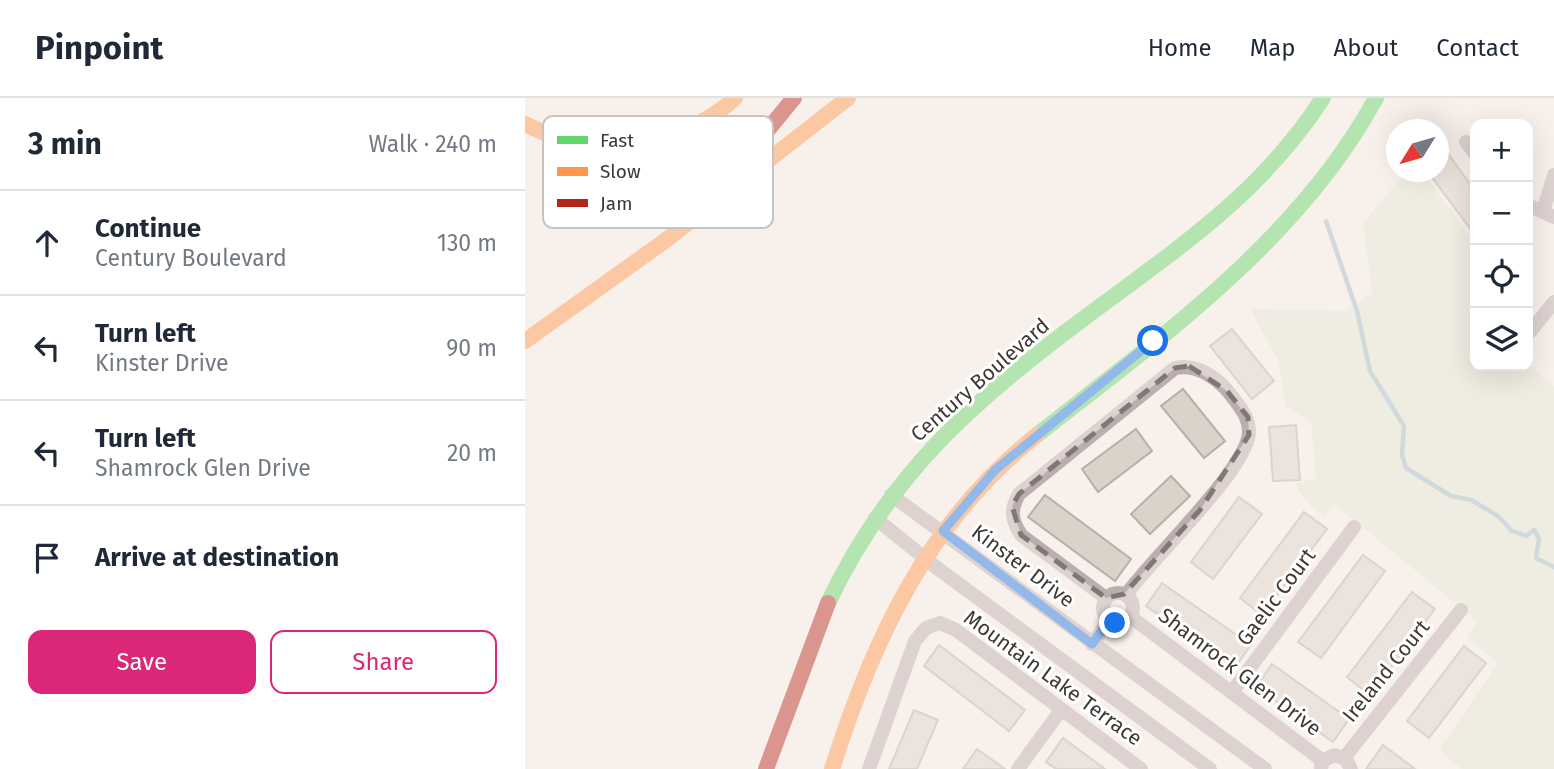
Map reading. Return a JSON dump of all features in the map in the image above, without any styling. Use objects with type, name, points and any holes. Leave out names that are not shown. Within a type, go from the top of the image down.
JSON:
[{"type":"main road","points":[[707,116],[735,98]]},
{"type":"main road","points":[[773,124],[794,98]]},
{"type":"main road","points":[[773,157],[848,98]]},
{"type":"main road","name":"Century Boulevard","points":[[766,769],[826,603],[856,546],[912,468],[955,423],[1094,311],[1242,200],[1278,161],[1323,98]]},
{"type":"main road","points":[[832,769],[856,690],[885,622],[943,531],[995,470],[1153,341],[1270,238],[1316,190],[1358,130],[1376,98]]},
{"type":"main road","points":[[525,124],[543,132]]},
{"type":"main road","points":[[602,283],[666,228]]},
{"type":"main road","points":[[525,341],[681,228]]},
{"type":"street","points":[[1548,214],[1554,176]]},
{"type":"street","points":[[1533,328],[1554,302]]},
{"type":"street","points":[[1092,644],[1109,621],[1103,610],[1107,598],[1117,593],[1126,595],[1200,510],[1244,450],[1249,435],[1248,417],[1217,380],[1189,366],[1175,368],[1019,494],[1012,506],[1012,521],[1021,535],[1107,598]]},
{"type":"street","name":"Kinster Drive","points":[[891,495],[1265,769]]},
{"type":"street","points":[[875,518],[1210,769]]},
{"type":"street","name":"Gaelic Court","points":[[1232,692],[1354,527]]},
{"type":"street","name":"Shamrock Glen Drive","points":[[1109,621],[1122,623],[1131,617],[1133,603],[1126,595]]},
{"type":"street","name":"Ireland Court","points":[[1347,763],[1461,610]]},
{"type":"street","name":"Shamrock Glen Drive","points":[[1131,617],[1232,692],[1322,765],[1334,755],[1347,763]]},
{"type":"street","name":"Mountain Lake Terrace","points":[[869,769],[915,641],[926,628],[940,623],[956,630],[1141,769]]},
{"type":"street","points":[[1018,769],[1061,710]]},
{"type":"highlighted area","points":[[1189,366],[1227,391],[1248,417],[1249,435],[1200,510],[1124,594],[1106,598],[1021,535],[1012,506],[1019,494],[1175,368]]},
{"type":"green space","points":[[1398,182],[1430,182],[1470,237],[1470,371],[1533,371],[1533,368],[1554,386],[1554,769],[1461,769],[1439,750],[1498,663],[1467,638],[1477,621],[1334,504],[1324,518],[1300,493],[1296,484],[1316,478],[1311,422],[1285,406],[1279,362],[1250,309],[1346,311],[1372,293],[1363,223]]},
{"type":"building","points":[[1449,155],[1470,184],[1470,228],[1435,182],[1449,182]]},
{"type":"building","points":[[1232,329],[1274,381],[1252,399],[1210,346]]},
{"type":"building","points":[[1183,389],[1225,441],[1204,458],[1161,406]]},
{"type":"building","points":[[1296,425],[1300,480],[1273,481],[1269,427]]},
{"type":"building","points":[[1136,429],[1152,451],[1098,492],[1082,469]]},
{"type":"building","points":[[1171,476],[1190,496],[1150,534],[1131,514]]},
{"type":"building","points":[[1045,495],[1131,559],[1115,581],[1028,517]]},
{"type":"building","points":[[1239,497],[1262,514],[1213,579],[1191,562]]},
{"type":"building","points":[[1304,512],[1327,529],[1262,615],[1240,598]]},
{"type":"building","points":[[1363,555],[1385,571],[1321,658],[1298,642]]},
{"type":"building","points":[[1162,583],[1251,645],[1234,669],[1146,606]]},
{"type":"building","points":[[1412,592],[1435,609],[1370,695],[1347,677]]},
{"type":"building","points":[[939,645],[1025,710],[1009,731],[924,666]]},
{"type":"building","points":[[1464,646],[1486,663],[1429,738],[1407,721]]},
{"type":"building","points":[[1272,664],[1349,719],[1333,742],[1256,687]]},
{"type":"building","points":[[914,710],[938,720],[917,769],[889,769]]},
{"type":"building","points":[[1063,738],[1105,769],[1056,769],[1046,762]]},
{"type":"building","points":[[1383,745],[1415,769],[1366,769]]},
{"type":"building","points":[[977,749],[1005,769],[963,769]]},
{"type":"waterway","points":[[1326,221],[1357,311],[1370,371],[1404,426],[1402,455],[1406,468],[1451,496],[1471,500],[1498,516],[1512,531],[1526,536],[1534,530],[1539,538],[1536,558],[1554,567]]},
{"type":"traffic: fast","points":[[828,603],[851,558],[877,517],[935,446],[967,414],[1039,352],[1180,247],[1242,194],[1271,165],[1323,98]]},
{"type":"traffic: fast","points":[[1037,435],[1178,323],[1268,241],[1308,197],[1344,149],[1376,98]]},
{"type":"traffic: slow","points":[[711,116],[735,98]]},
{"type":"traffic: slow","points":[[773,157],[848,98]]},
{"type":"traffic: slow","points":[[525,124],[543,132]]},
{"type":"traffic: slow","points":[[525,341],[681,228]]},
{"type":"traffic: slow","points":[[832,769],[866,674],[909,586],[935,544],[965,505],[999,469],[1037,435]]},
{"type":"traffic: jam","points":[[773,124],[794,98]]},
{"type":"traffic: jam","points":[[766,769],[828,603]]},
{"type":"route","points":[[1115,623],[1109,621],[1092,644],[943,531],[995,470],[1153,341]]}]
